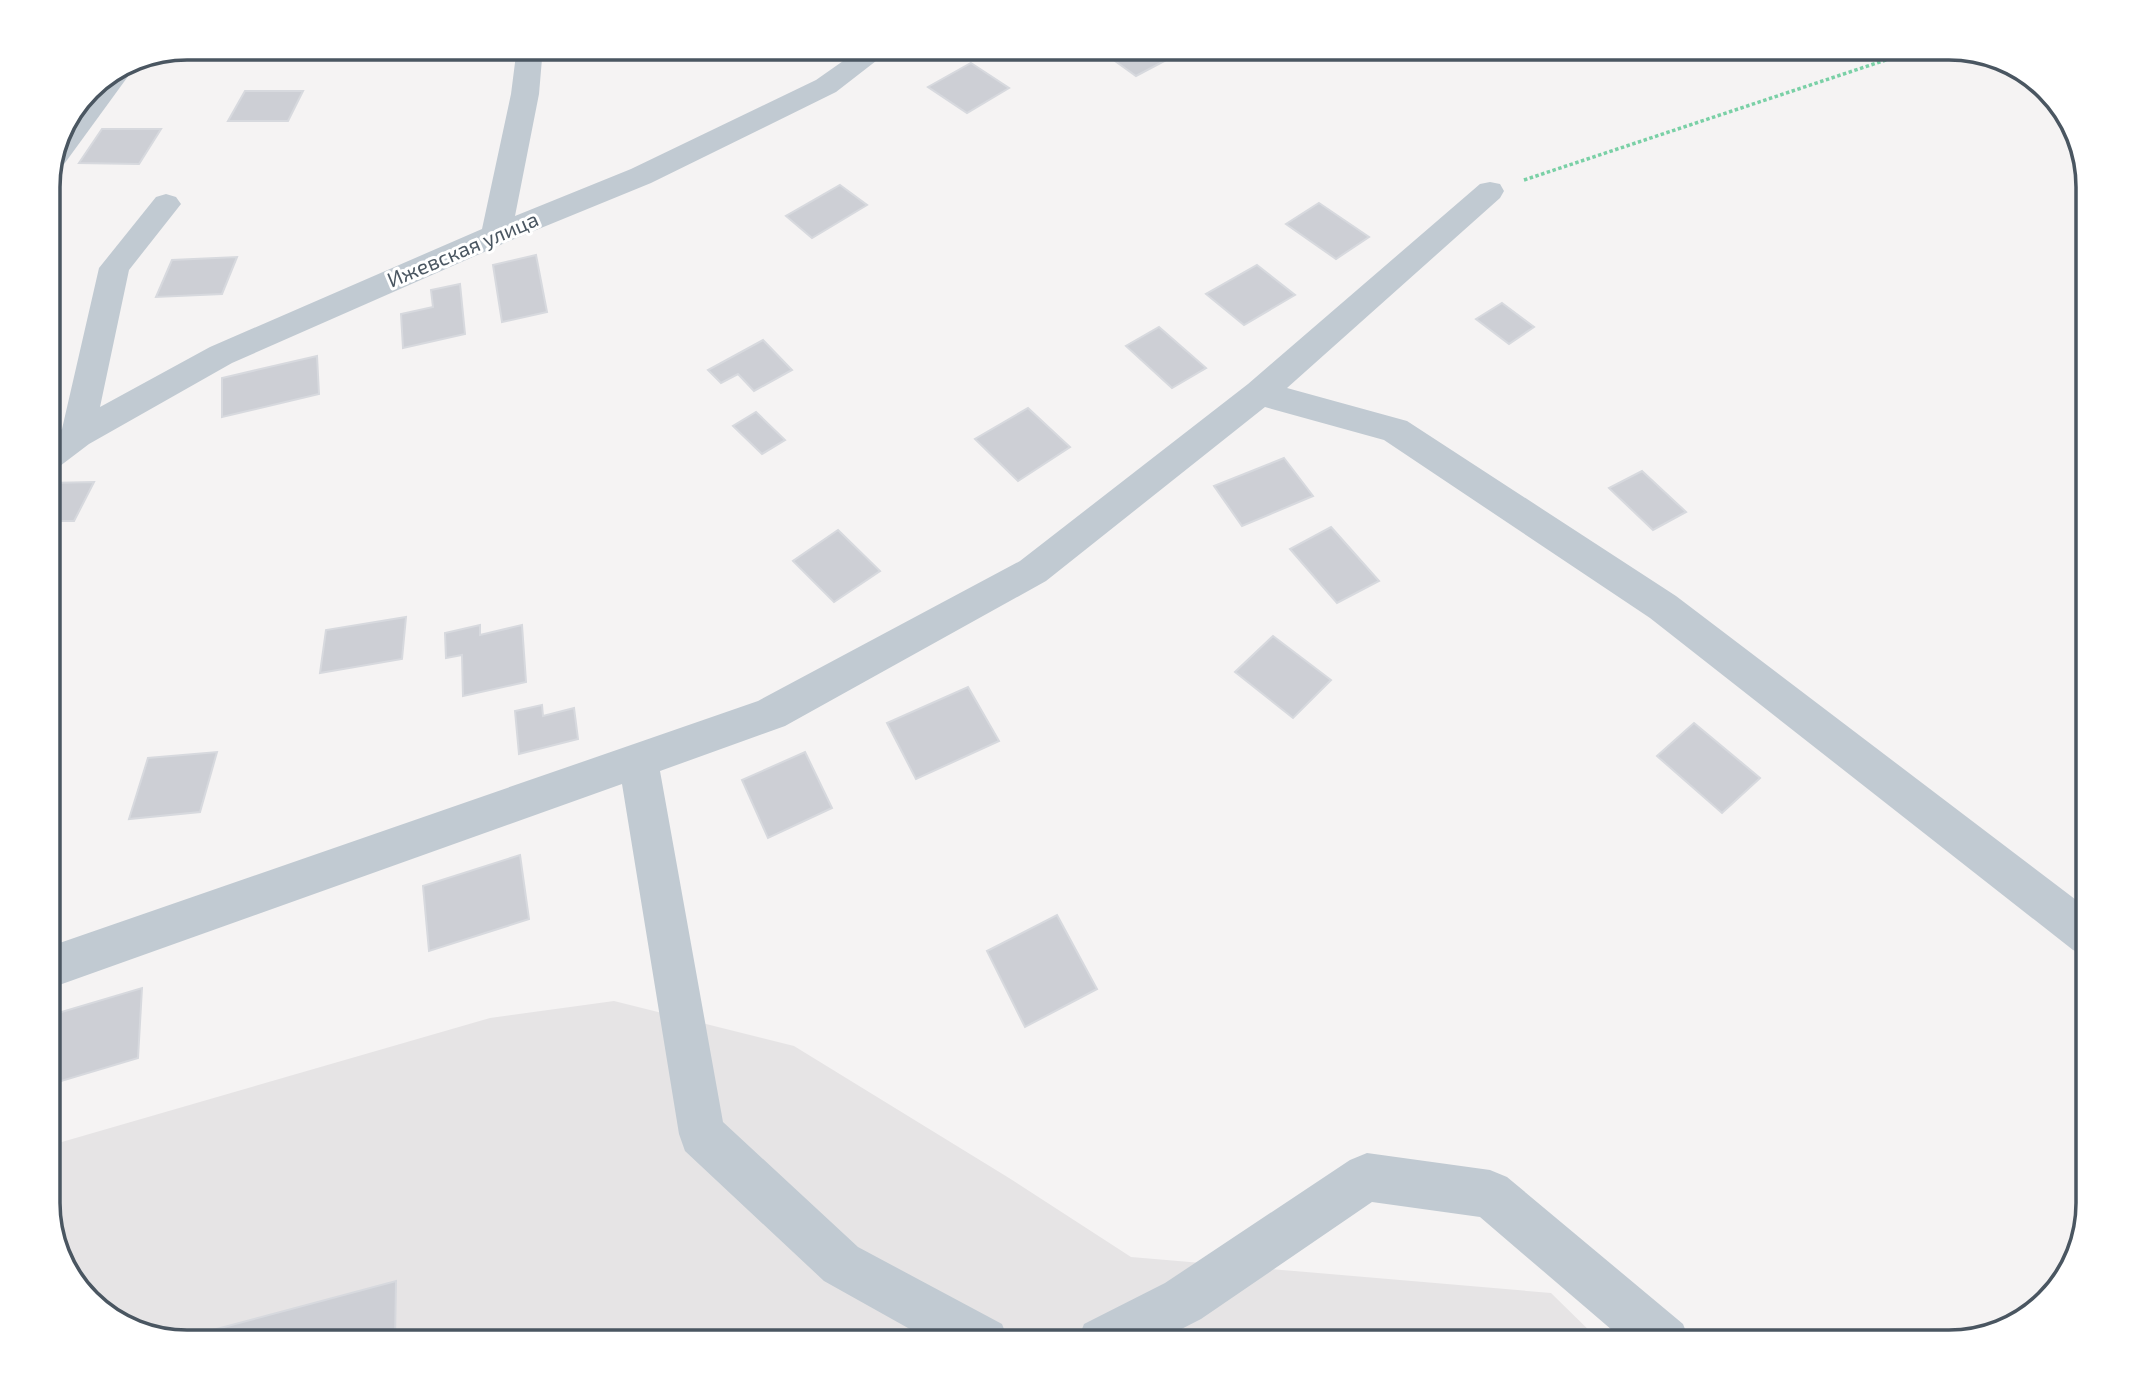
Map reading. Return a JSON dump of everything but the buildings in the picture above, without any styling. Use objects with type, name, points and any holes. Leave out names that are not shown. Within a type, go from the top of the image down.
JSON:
[{"type":"street","points":[[496,235],[525,94],[529,60]]},
{"type":"street","name":"Ижевская улица","points":[[60,448],[78,435],[221,355],[496,235],[641,176],[826,86],[863,60]]},
{"type":"street","points":[[70,136],[105,90]]},
{"type":"street","points":[[60,964],[771,714],[1033,571],[1260,393],[1490,191]]},
{"type":"street","points":[[78,435],[114,268],[166,204]]},
{"type":"street","points":[[1260,393],[1395,430],[1663,607],[2076,926]]},
{"type":"street","points":[[638,760],[702,1134],[841,1264],[962,1330]]},
{"type":"street","points":[[1125,1330],[1183,1301],[1367,1177],[1490,1194],[1651,1330]]},
{"type":"path","points":[[1490,191],[1886,60]]},
{"type":"shaded area","points":[[614,1001],[794,1046],[1009,1178],[1131,1257],[1551,1293],[1589,1330],[186,1330],[138,1320],[116,1308],[97,1292],[77,1266],[62,1227],[60,1143],[490,1018]]}]
